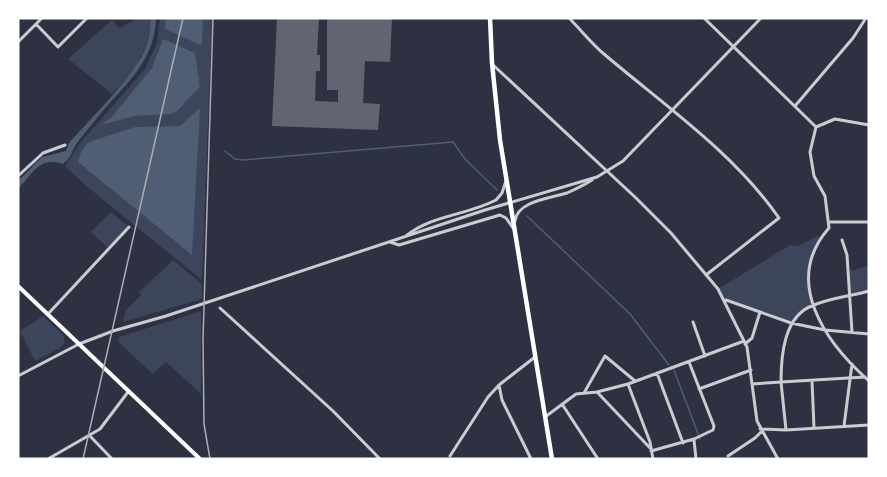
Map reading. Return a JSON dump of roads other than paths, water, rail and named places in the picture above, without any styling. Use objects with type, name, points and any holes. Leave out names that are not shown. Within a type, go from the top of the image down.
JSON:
[{"type":"main road","points":[[490,18],[492,63],[506,181],[552,459]]},
{"type":"main road","points":[[18,286],[200,459]]},
{"type":"street","points":[[18,42],[42,18]]},
{"type":"street","points":[[36,24],[58,47],[87,18]]},
{"type":"street","points":[[569,18],[603,54],[637,79],[671,111],[710,142],[759,190],[779,218],[706,274]]},
{"type":"street","points":[[704,18],[816,127]]},
{"type":"street","points":[[514,229],[515,217],[527,205],[583,187],[623,161],[761,18]]},
{"type":"street","points":[[795,106],[853,38],[866,18]]},
{"type":"street","points":[[492,63],[671,234],[725,300],[745,342],[757,421],[778,459]]},
{"type":"street","points":[[816,127],[835,119],[869,125]]},
{"type":"street","points":[[816,127],[810,152],[814,176],[825,196],[829,228],[818,241],[812,254],[808,282],[812,305],[825,330],[869,381]]},
{"type":"street","points":[[18,176],[43,153],[65,145]]},
{"type":"street","points":[[18,376],[78,344],[112,331],[265,284],[485,210],[597,177]]},
{"type":"street","points":[[404,237],[431,222],[496,200],[502,193],[506,181]]},
{"type":"street","points":[[390,242],[399,245],[500,215],[506,218],[514,229]]},
{"type":"street","points":[[829,222],[869,222]]},
{"type":"street","points":[[48,314],[129,227]]},
{"type":"street","points":[[842,240],[847,255],[852,332]]},
{"type":"street","points":[[786,430],[781,357],[791,323],[812,305],[869,291]]},
{"type":"street","points":[[725,300],[791,323],[825,330],[869,334]]},
{"type":"street","points":[[220,308],[333,411],[380,459]]},
{"type":"street","points":[[545,417],[576,394],[597,392],[628,384],[745,342],[752,338],[760,312]]},
{"type":"street","points":[[693,322],[705,356]]},
{"type":"street","points":[[584,393],[604,356],[635,381]]},
{"type":"street","points":[[450,456],[488,397],[499,385],[535,357]]},
{"type":"street","points":[[651,450],[694,440],[713,430],[714,426],[689,362]]},
{"type":"street","points":[[844,426],[852,364]]},
{"type":"street","points":[[699,389],[750,370]]},
{"type":"street","points":[[657,373],[683,443]]},
{"type":"street","points":[[752,384],[864,377]]},
{"type":"street","points":[[812,381],[814,428]]},
{"type":"street","points":[[628,384],[650,442],[653,459]]},
{"type":"street","points":[[499,385],[502,400],[531,459]]},
{"type":"street","points":[[48,459],[99,429],[128,392]]},
{"type":"street","points":[[597,392],[651,450]]},
{"type":"street","points":[[562,404],[598,459]]},
{"type":"street","points":[[761,430],[869,425]]},
{"type":"street","points":[[728,456],[755,438],[761,430]]},
{"type":"street","points":[[90,436],[112,459]]},
{"type":"street","points":[[694,440],[696,459]]},
{"type":"waterway","points":[[225,151],[235,159],[243,160],[453,142],[465,159],[497,190]]},
{"type":"waterway","points":[[527,216],[630,314],[669,365]]},
{"type":"waterway","points":[[674,370],[700,439]]},
{"type":"railway","points":[[83,459],[183,18]]},
{"type":"railway","points":[[210,459],[204,424],[203,339],[213,18]]}]
